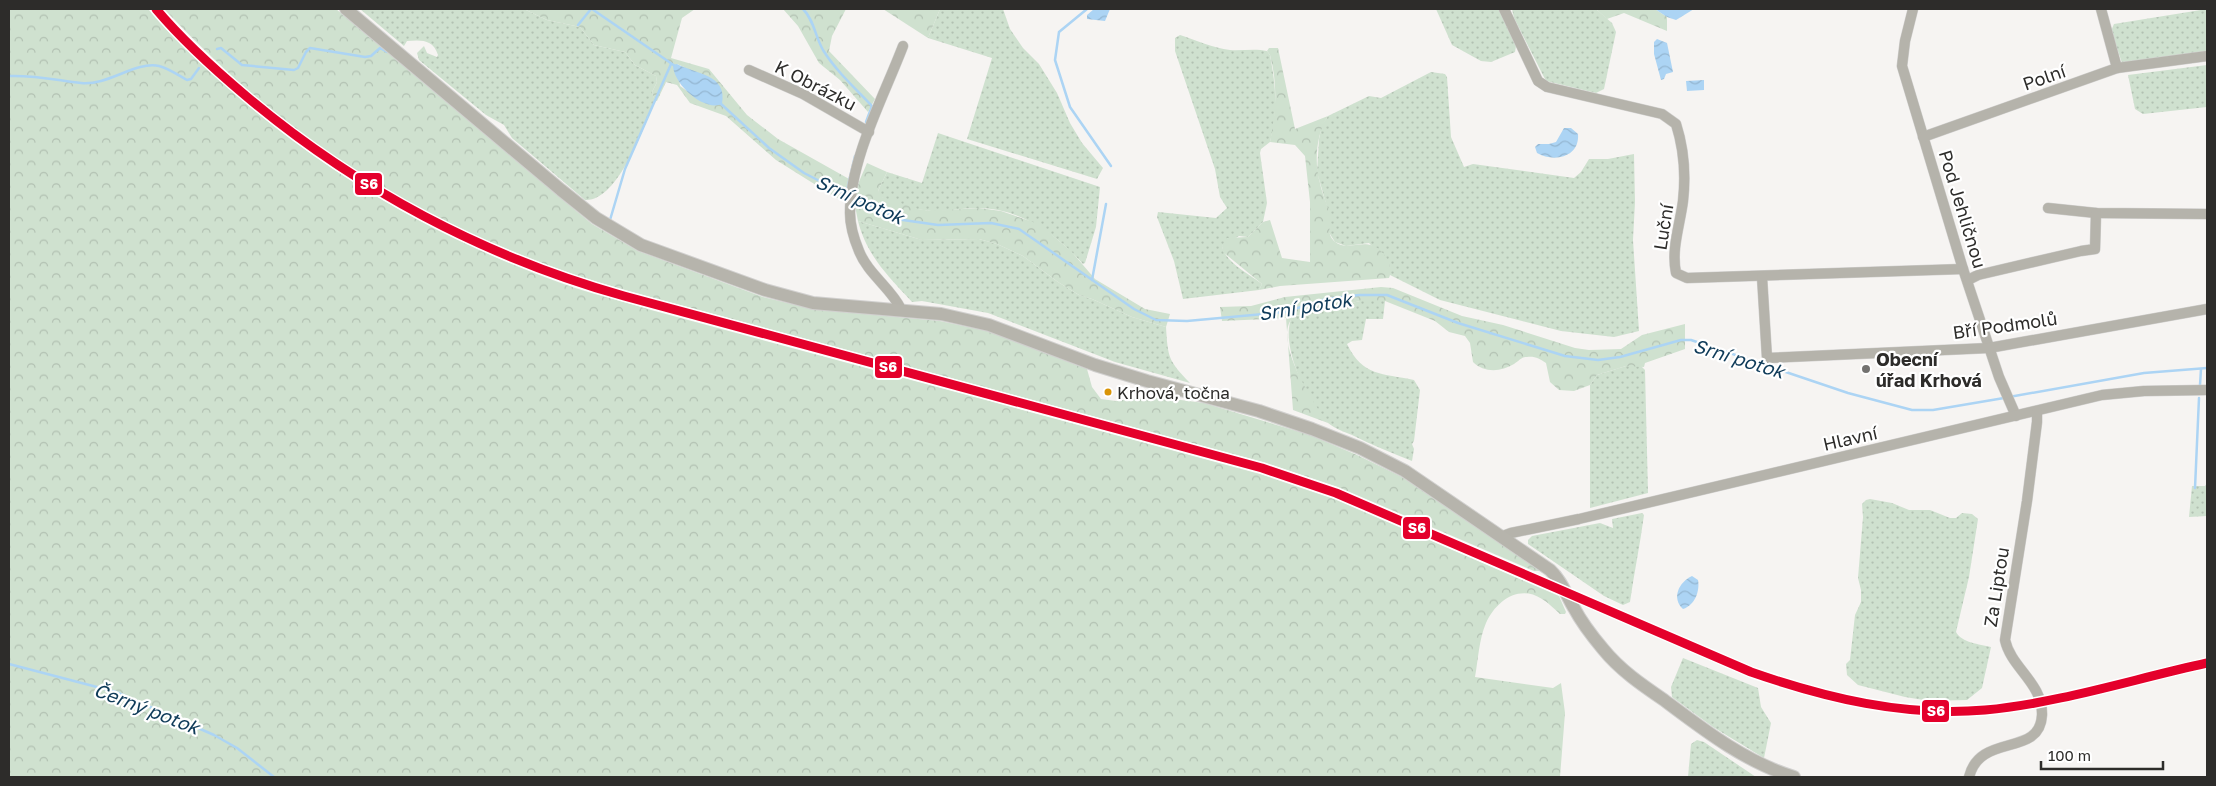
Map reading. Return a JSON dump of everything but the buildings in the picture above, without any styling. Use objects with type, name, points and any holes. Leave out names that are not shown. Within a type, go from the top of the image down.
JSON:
[{"type":"main road","points":[[346,9],[568,196],[596,218],[641,245],[765,290],[813,303],[901,309],[941,314],[989,325],[1095,365],[1259,411],[1312,429],[1360,448],[1405,471],[1503,536],[1555,574],[1587,628],[1605,651],[1629,675],[1738,752],[1763,766],[1794,777]]},
{"type":"street","name":"Luční","points":[[1504,9],[1538,81],[1547,87],[1662,114],[1676,124],[1684,159],[1685,176],[1674,260],[1676,273],[1687,278],[1762,277],[1963,269]]},
{"type":"street","name":"Pod Jehličnou","points":[[1913,9],[1905,41],[1902,66],[1963,269],[1999,377],[2009,395],[2016,416]]},
{"type":"street","points":[[2101,9],[2117,68]]},
{"type":"street","name":"K Obrázku","points":[[901,309],[898,302],[880,284],[859,252],[850,214],[852,197],[868,132],[903,46]]},
{"type":"street","name":"Polní","points":[[1923,137],[2117,68],[2207,56]]},
{"type":"street","name":"K Obrázku","points":[[749,70],[802,94],[868,132]]},
{"type":"street","points":[[2048,208],[2096,214],[2207,214]]},
{"type":"street","points":[[1968,280],[1978,274],[2095,249],[2096,214]]},
{"type":"street","name":"Bří Podmolů","points":[[1762,277],[1767,358],[1989,348],[2207,309]]},
{"type":"street","name":"Hlavní","points":[[1503,536],[1509,533],[1579,519],[2120,392],[2207,390]]},
{"type":"street","name":"Za Liptou","points":[[1968,777],[1976,760],[1984,754],[1993,749],[2030,738],[2040,725],[2042,714],[2039,696],[2010,653],[2005,640],[2027,502],[2037,411]]},
{"type":"green space","points":[[9,9],[148,9],[216,77],[265,119],[347,178],[390,204],[480,251],[527,270],[575,288],[651,310],[1260,474],[1334,499],[1559,596],[1566,612],[1565,614],[1560,614],[1542,599],[1525,593],[1509,597],[1502,602],[1490,615],[1486,623],[1480,643],[1475,677],[1553,688],[1561,683],[1565,713],[1560,777],[9,777]]},
{"type":"green space","points":[[164,9],[336,9],[592,224],[638,251],[763,297],[812,309],[940,321],[987,331],[1087,369],[1092,387],[1101,399],[1116,401],[1150,396],[1204,403],[1310,435],[1402,477],[1541,571],[1534,571],[1338,487],[1263,462],[616,287],[536,261],[495,244],[414,205],[374,182],[300,133],[239,82]]},
{"type":"green space","points":[[360,9],[524,9],[547,20],[580,27],[594,45],[625,52],[635,65],[656,76],[657,82],[652,92],[655,101],[637,144],[619,176],[608,189],[597,197],[585,200],[512,138],[504,125],[486,115],[419,60],[417,53],[424,46],[427,53],[437,57],[436,50],[430,43],[407,41],[404,46]]},
{"type":"green space","points":[[524,9],[695,9],[682,18],[671,58],[709,69],[747,115],[778,139],[858,184],[867,163],[887,172],[878,191],[882,197],[918,209],[931,211],[979,208],[1001,211],[1033,222],[1045,229],[1071,251],[1095,279],[1145,309],[1170,314],[1166,327],[1132,317],[1079,295],[1023,256],[997,244],[979,239],[922,240],[858,221],[855,206],[835,197],[776,160],[726,116],[690,103],[677,85],[666,82],[657,101],[655,101],[652,92],[657,82],[656,76],[635,65],[625,52],[594,45],[580,27],[547,20]],"holes":[[[677,64],[684,67],[700,100],[680,86]]]},
{"type":"green space","points":[[783,9],[846,9],[832,36],[829,51],[875,99],[868,112],[840,80],[819,63],[798,26]]},
{"type":"green space","points":[[883,9],[940,9],[928,38]]},
{"type":"green space","points":[[940,9],[1003,9],[1010,29],[1023,48],[1039,64],[1057,93],[1070,123],[1082,143],[1103,168],[1097,179],[967,139],[992,58],[928,38]]},
{"type":"green space","points":[[1436,9],[1499,9],[1516,46],[1515,52],[1491,62],[1481,61],[1452,45]]},
{"type":"green space","points":[[1512,9],[1596,9],[1612,23],[1616,32],[1604,89],[1596,93],[1546,81],[1514,18]]},
{"type":"green space","points":[[1596,9],[1655,9],[1667,17],[1667,31],[1624,13],[1607,19]]},
{"type":"green space","points":[[2207,9],[2207,52],[2122,63],[2111,31],[2114,24]]},
{"type":"green space","points":[[1180,35],[1224,49],[1262,50],[1267,51],[1270,55],[1275,88],[1275,109],[1270,142],[1261,149],[1260,153],[1267,203],[1263,222],[1248,237],[1239,236],[1222,246],[1224,252],[1233,262],[1262,284],[1259,290],[1183,299],[1174,261],[1157,217],[1158,212],[1216,218],[1227,208],[1220,197],[1215,169],[1175,51],[1175,38]]},
{"type":"green space","points":[[1269,48],[1278,48],[1295,129],[1328,116],[1321,131],[1317,149],[1317,167],[1330,216],[1329,232],[1332,238],[1340,245],[1366,244],[1379,249],[1389,264],[1389,278],[1280,286],[1259,290],[1262,284],[1223,252],[1222,246],[1227,238],[1248,237],[1263,222],[1270,220],[1282,258],[1310,262],[1310,202],[1305,156],[1295,145],[1270,142],[1275,98],[1273,66],[1267,51]]},
{"type":"green space","points":[[2207,65],[2207,107],[2143,114],[2135,109],[2128,75]]},
{"type":"green space","points":[[1431,72],[1445,74],[1447,77],[1451,137],[1464,167],[1473,164],[1574,178],[1581,172],[1589,159],[1608,159],[1634,154],[1635,202],[1633,240],[1639,331],[1614,337],[1561,331],[1440,300],[1390,275],[1390,266],[1369,243],[1346,246],[1335,242],[1328,231],[1329,214],[1317,172],[1319,139],[1322,125],[1328,116],[1369,96],[1381,98]]},
{"type":"green space","points":[[938,133],[1100,187],[1096,227],[1085,263],[1083,264],[1049,233],[1022,218],[1008,213],[993,209],[977,208],[931,211],[904,206],[879,196],[878,191],[887,172],[922,183]]},
{"type":"green space","points":[[858,221],[922,240],[979,239],[997,244],[1023,256],[1079,295],[1132,317],[1166,327],[1170,358],[1190,383],[1115,362],[988,313],[922,301],[912,302],[879,265],[867,245]]},
{"type":"green space","points":[[1381,287],[1393,288],[1462,316],[1503,325],[1575,348],[1589,350],[1621,349],[1642,335],[1685,324],[1685,349],[1645,363],[1644,367],[1626,366],[1597,375],[1590,385],[1574,391],[1559,390],[1550,382],[1546,363],[1535,357],[1523,358],[1509,367],[1498,370],[1487,370],[1477,366],[1473,362],[1470,343],[1465,336],[1449,332],[1435,321],[1385,301],[1360,301],[1295,316],[1288,325],[1287,336],[1286,318],[1222,321],[1220,307],[1251,306],[1285,297]]},
{"type":"green space","points":[[1360,301],[1385,301],[1383,319],[1366,319],[1362,340],[1352,341],[1347,344],[1353,355],[1360,363],[1375,372],[1414,380],[1420,390],[1414,441],[1412,444],[1414,449],[1412,461],[1339,430],[1328,423],[1320,414],[1304,388],[1292,357],[1289,328],[1292,317]]},
{"type":"green space","points":[[1288,341],[1296,370],[1328,423],[1293,410]]},
{"type":"green space","points":[[1626,366],[1641,366],[1645,370],[1648,493],[1590,508],[1590,385],[1597,375]]},
{"type":"green space","points":[[2207,483],[2207,516],[2189,517],[2192,486],[2205,486]]},
{"type":"green space","points":[[1870,499],[1892,503],[1909,510],[1930,510],[1950,518],[1956,518],[1962,513],[1972,514],[1978,519],[1969,577],[1956,632],[1962,639],[1991,647],[1982,688],[1967,700],[1930,701],[1905,697],[1858,685],[1847,675],[1846,664],[1850,660],[1855,615],[1861,602],[1858,578],[1863,517],[1862,504]]},
{"type":"green space","points":[[1642,513],[1644,515],[1630,602],[1623,605],[1604,596],[1528,544],[1528,540],[1532,536],[1600,523],[1613,528],[1612,519]]},
{"type":"green space","points":[[1683,658],[1758,688],[1761,707],[1771,723],[1764,758],[1713,727],[1672,697],[1671,687]]},
{"type":"green space","points":[[1697,740],[1704,742],[1756,777],[1688,777],[1691,744]]},
{"type":"water","points":[[1094,9],[1110,9],[1105,21],[1087,19],[1087,15]]},
{"type":"water","points":[[1655,9],[1694,9],[1676,20],[1667,17]]},
{"type":"water","points":[[1657,39],[1667,43],[1673,72],[1666,74],[1664,79],[1661,80],[1654,54],[1654,42]]},
{"type":"water","points":[[677,64],[708,76],[715,81],[720,86],[723,94],[722,104],[707,104],[691,95],[678,80],[674,72],[673,65]]},
{"type":"water","points":[[1704,80],[1704,90],[1687,91],[1686,81]]},
{"type":"water","points":[[1564,128],[1571,128],[1578,134],[1578,142],[1570,153],[1565,156],[1551,157],[1537,153],[1535,147],[1538,144],[1556,142]]},
{"type":"water","points":[[1692,576],[1698,580],[1697,593],[1694,601],[1683,609],[1679,605],[1678,591],[1683,582]]},
{"type":"waterway","points":[[578,25],[591,9]]},
{"type":"waterway","name":"Srní potok","points":[[592,9],[675,66]]},
{"type":"waterway","points":[[803,9],[810,18],[820,45],[828,58],[872,106],[866,122]]},
{"type":"waterway","points":[[1087,9],[1059,32],[1055,60],[1070,107],[1111,166]]},
{"type":"waterway","points":[[217,49],[221,48],[242,65],[294,70],[298,68],[310,48],[365,57],[371,56],[380,48],[387,52]]},
{"type":"waterway","points":[[610,220],[625,169],[671,64]]},
{"type":"waterway","points":[[9,76],[91,83],[150,65],[166,68],[187,80],[191,79],[199,68]]},
{"type":"waterway","name":"Srní potok","points":[[720,103],[769,148],[804,173],[849,196]]},
{"type":"waterway","points":[[846,194],[855,156]]},
{"type":"waterway","name":"Srní potok","points":[[854,198],[903,220],[938,225],[991,223],[1019,229],[1134,309],[1156,320],[1187,321],[1285,312],[1326,299],[1359,295],[1387,295],[1458,323],[1565,356],[1598,360],[1620,357],[1681,340],[1691,340],[1848,393],[1912,410],[1933,410],[2004,398]]},
{"type":"waterway","points":[[1092,280],[1106,204]]},
{"type":"waterway","name":"Srní potok","points":[[2009,397],[2144,373],[2207,368]]},
{"type":"waterway","points":[[2200,385],[2201,369]]},
{"type":"waterway","points":[[2195,488],[2199,398]]},
{"type":"waterway","name":"Černý potok","points":[[9,664],[116,692],[214,735],[237,748],[274,777]]},
{"type":"transit line","name":"S6","points":[[156,9],[188,43],[234,86],[288,130],[332,161],[377,190],[424,216],[472,240],[522,261],[572,280],[624,296],[1262,468],[1336,493],[1751,672],[1779,681],[1837,697],[1895,708],[1925,711],[1985,710],[2041,702],[2207,663]]},
{"type":"place","name":"Obecní úřad Krhová","points":[[1866,369]]},
{"type":"place","name":"Krhová, točna","points":[[1108,392]]}]
